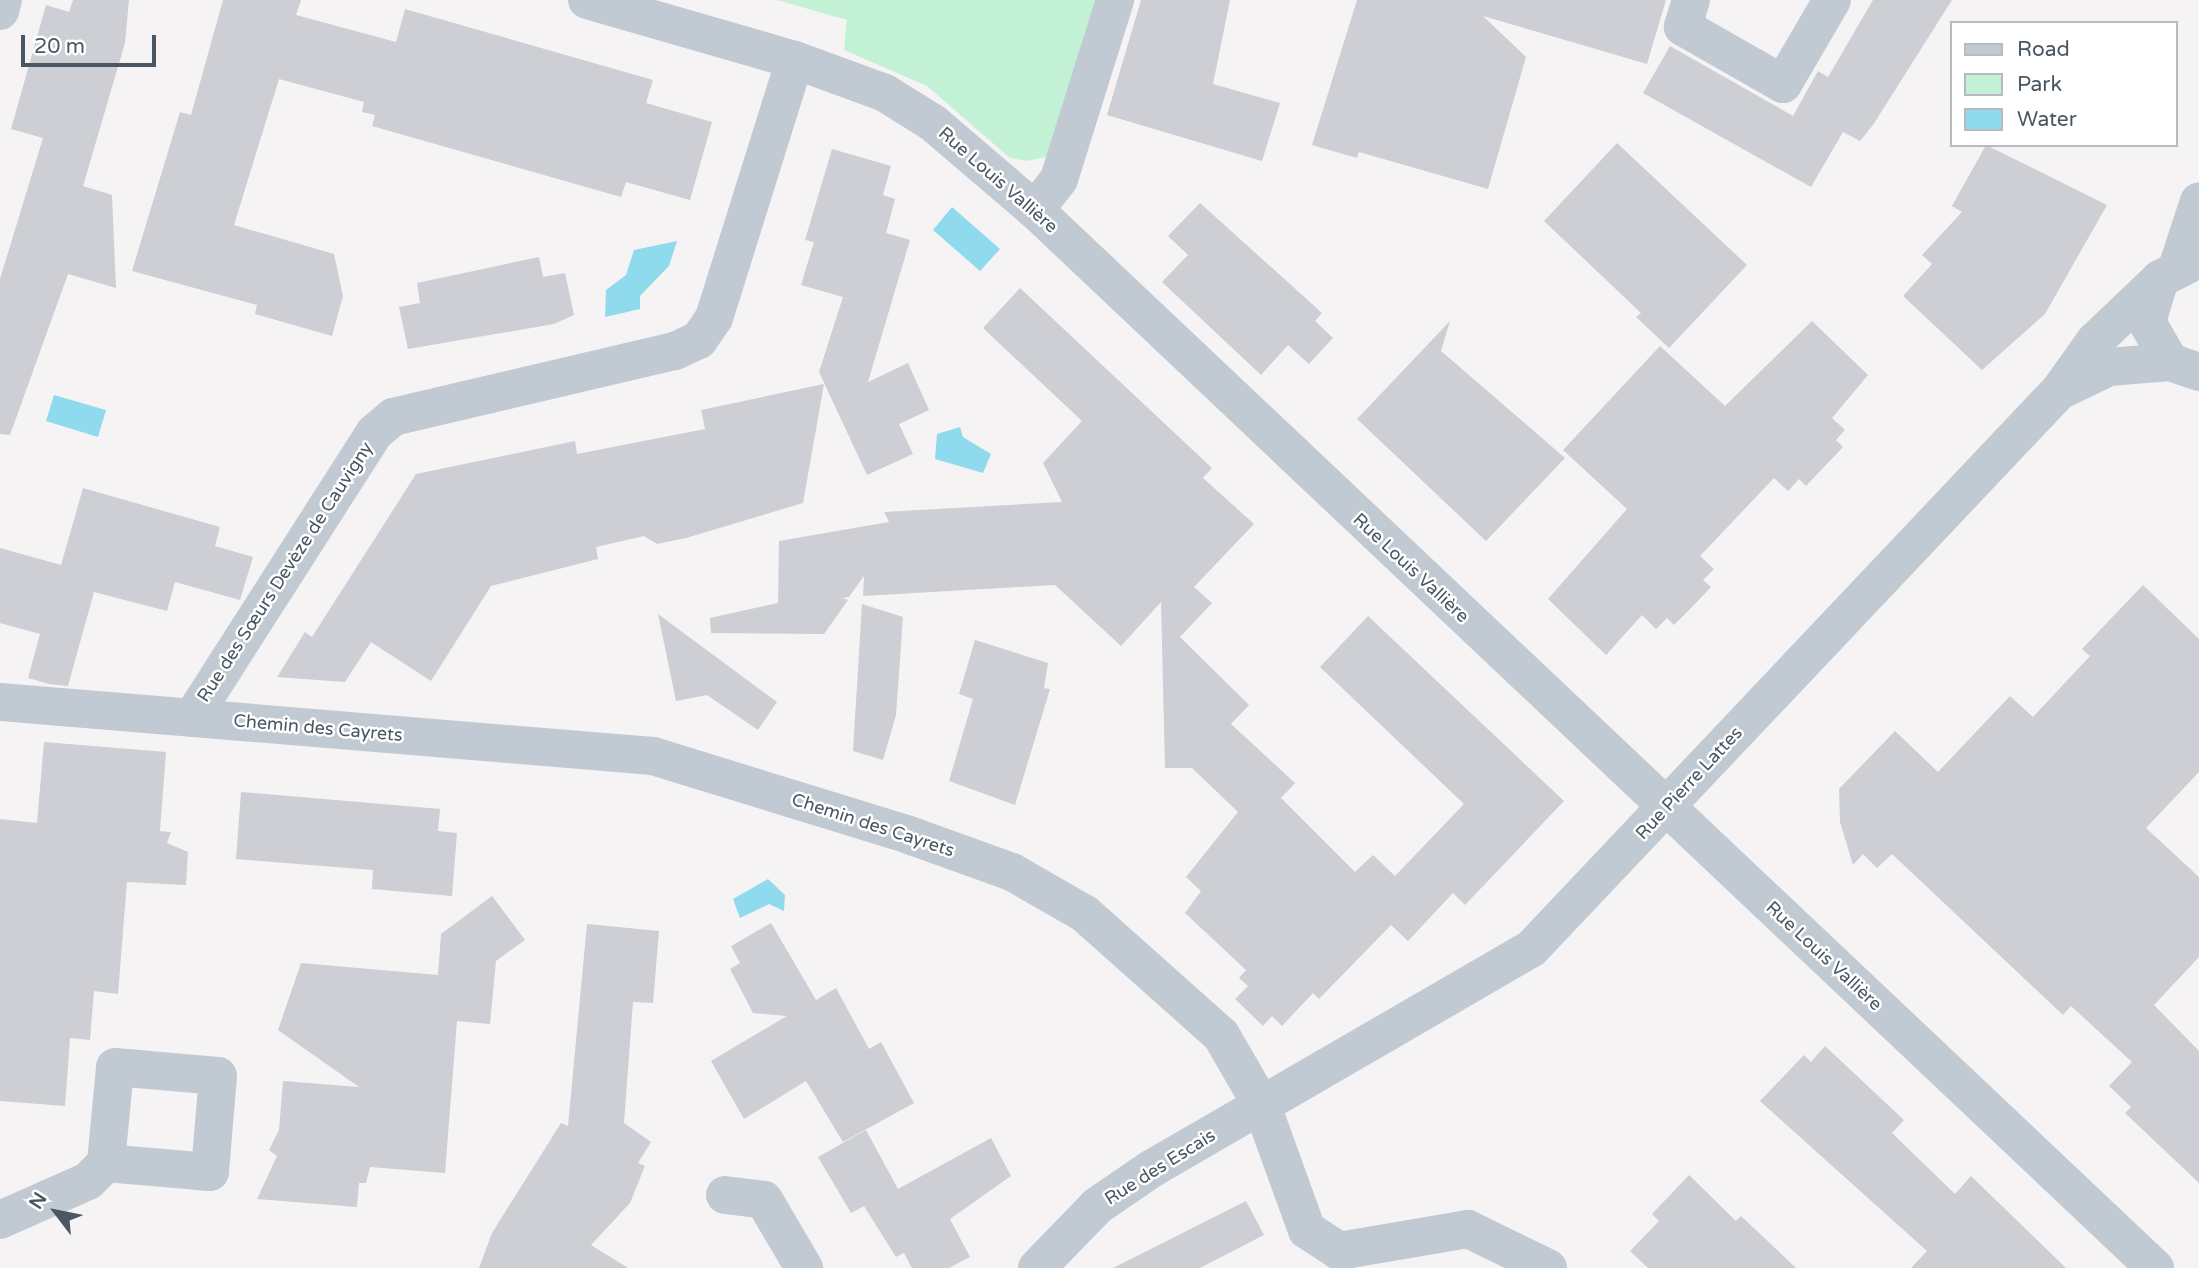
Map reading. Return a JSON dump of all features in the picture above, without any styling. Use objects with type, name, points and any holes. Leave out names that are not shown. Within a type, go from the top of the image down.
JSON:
[{"type":"street","points":[[0,11],[3,0]]},
{"type":"street","name":"Rue Louis Vallière","points":[[587,0],[795,60],[885,93],[933,123],[1035,210],[1665,809],[2155,1268]]},
{"type":"street","points":[[1035,210],[1059,179],[1115,0]]},
{"type":"street","points":[[1691,0],[1683,27],[1783,84],[1832,0]]},
{"type":"street","name":"Rue des Sœurs Devèze de Cauvigny","points":[[192,718],[374,433],[393,417],[675,351],[699,340],[714,318],[795,60]]},
{"type":"street","name":"Rue Pierre Lattes","points":[[1262,1106],[1531,949],[2060,390],[2095,341],[2179,268],[2199,201]]},
{"type":"street","points":[[2179,268],[2147,322],[2184,367]]},
{"type":"street","name":"Rue Pierre Lattes","points":[[2060,390],[2109,367],[2184,367]]},
{"type":"street","name":"Chemin des Cayrets","points":[[0,702],[653,756],[822,807],[1012,872],[1085,914],[1221,1035],[1262,1106],[1307,1230],[1339,1251],[1468,1229],[1548,1268]]},
{"type":"street","name":"Rue des Escais","points":[[1037,1268],[1097,1206],[1262,1106]]},
{"type":"street","points":[[0,1220],[88,1181],[106,1163]]},
{"type":"street","points":[[725,1195],[764,1200],[804,1268]]},
{"type":"green space","points":[[777,0],[1102,0],[1049,156],[1027,161],[1010,158],[927,86],[844,50],[847,20]]},
{"type":"water","points":[[952,207],[1000,249],[980,271],[933,230]]},
{"type":"water","points":[[677,241],[669,266],[640,296],[640,309],[605,317],[606,290],[626,275],[634,250]]},
{"type":"water","points":[[54,395],[106,410],[98,437],[46,421]]},
{"type":"water","points":[[960,427],[963,437],[991,454],[983,473],[935,459],[937,434]]},
{"type":"water","points":[[768,879],[785,895],[784,911],[769,904],[740,918],[733,899]]},
{"type":"building","points":[[73,0],[129,0],[125,43],[83,186],[112,195],[116,288],[68,274],[10,435],[0,434],[0,279],[43,138],[11,129],[46,5],[69,12]]},
{"type":"building","points":[[223,0],[301,0],[296,15],[396,42],[405,9],[653,80],[646,103],[712,122],[690,200],[626,182],[621,197],[372,126],[375,115],[362,112],[364,102],[279,79],[234,225],[334,254],[343,296],[332,336],[255,314],[257,305],[132,271],[180,112],[191,115]]},
{"type":"building","points":[[1141,0],[1230,0],[1213,84],[1280,103],[1262,161],[1107,115]]},
{"type":"building","points":[[1357,0],[1666,0],[1647,64],[1483,16],[1526,57],[1488,189],[1359,152],[1357,158],[1312,145]]},
{"type":"building","points":[[1873,0],[1952,0],[1873,125],[1860,141],[1843,132],[1811,187],[1643,93],[1670,46],[1793,116],[1818,71],[1828,77]]},
{"type":"building","points":[[1617,143],[1747,265],[1669,348],[1636,317],[1641,313],[1544,221]]},
{"type":"building","points":[[1985,147],[1990,147],[2107,205],[2045,314],[1982,370],[1903,296],[1932,264],[1922,255],[1962,212],[1952,206]]},
{"type":"building","points":[[832,149],[891,166],[883,195],[895,199],[886,233],[910,240],[868,382],[908,363],[929,410],[899,424],[913,454],[867,475],[819,372],[843,297],[801,285],[814,242],[805,240]]},
{"type":"building","points":[[1200,203],[1322,313],[1315,321],[1333,338],[1309,364],[1288,345],[1261,375],[1162,282],[1188,255],[1168,236]]},
{"type":"building","points":[[539,257],[543,277],[565,273],[574,315],[554,324],[408,349],[399,307],[420,303],[417,283]]},
{"type":"building","points":[[1020,288],[1212,468],[1203,478],[1254,524],[1194,587],[1212,603],[1180,637],[1249,705],[1231,724],[1295,783],[1281,798],[1355,872],[1373,855],[1395,876],[1464,804],[1320,667],[1368,616],[1564,801],[1465,905],[1453,893],[1408,941],[1391,925],[1319,999],[1313,993],[1282,1026],[1272,1016],[1263,1026],[1235,999],[1248,986],[1239,978],[1246,970],[1185,913],[1201,891],[1186,877],[1238,812],[1192,768],[1165,768],[1161,602],[1121,646],[1055,585],[863,596],[864,576],[849,597],[842,598],[848,600],[824,634],[711,633],[710,618],[778,603],[779,541],[889,522],[884,512],[1062,502],[1043,463],[1082,421],[983,328]]},
{"type":"building","points":[[1450,321],[1441,351],[1565,458],[1486,541],[1357,419]]},
{"type":"building","points":[[1812,321],[1868,375],[1832,418],[1845,430],[1836,440],[1843,447],[1806,486],[1799,479],[1788,491],[1774,478],[1700,556],[1714,569],[1703,580],[1711,587],[1674,625],[1667,618],[1656,629],[1642,615],[1606,655],[1548,599],[1627,509],[1563,450],[1660,346],[1725,406]]},
{"type":"building","points":[[824,384],[803,503],[686,538],[657,544],[644,536],[596,547],[598,559],[491,586],[431,681],[371,642],[345,682],[277,677],[305,632],[312,637],[416,474],[575,441],[577,454],[705,429],[701,410]]},
{"type":"building","points":[[83,488],[220,527],[215,546],[253,557],[240,600],[175,582],[167,611],[94,592],[68,686],[49,684],[28,678],[40,634],[0,623],[0,548],[61,565]]},
{"type":"building","points":[[2143,585],[2199,639],[2199,772],[2146,828],[2199,877],[2199,957],[2154,1005],[2199,1051],[2199,1183],[2125,1113],[2131,1107],[2109,1086],[2132,1062],[2071,1006],[2063,1015],[1892,854],[1877,868],[1863,854],[1853,865],[1840,822],[1839,789],[1895,731],[1938,772],[2010,696],[2033,717],[2090,656],[2082,649]]},
{"type":"building","points":[[862,604],[903,617],[896,715],[883,760],[853,751]]},
{"type":"building","points":[[658,614],[777,702],[758,730],[707,695],[676,701]]},
{"type":"building","points":[[975,640],[1048,663],[1044,688],[1050,689],[1015,805],[949,781],[973,699],[959,694]]},
{"type":"building","points":[[44,742],[166,752],[160,831],[171,832],[167,843],[188,852],[186,885],[127,882],[118,994],[94,991],[90,1040],[70,1038],[65,1106],[0,1101],[0,819],[37,823]]},
{"type":"building","points":[[241,792],[440,809],[438,831],[457,833],[452,896],[372,889],[373,870],[236,859]]},
{"type":"building","points":[[492,896],[525,940],[496,961],[490,1024],[457,1021],[445,1173],[370,1167],[366,1183],[359,1183],[357,1207],[257,1199],[277,1156],[269,1150],[279,1130],[283,1081],[359,1087],[278,1030],[301,963],[438,975],[441,934]]},
{"type":"building","points":[[771,923],[816,1000],[836,988],[869,1049],[881,1042],[914,1103],[843,1142],[806,1081],[744,1119],[711,1061],[787,1016],[753,1013],[730,969],[740,963],[731,946]]},
{"type":"building","points":[[587,924],[659,931],[653,1003],[633,1002],[624,1123],[651,1142],[638,1163],[645,1166],[630,1203],[591,1245],[628,1268],[479,1268],[492,1233],[561,1123],[568,1126]]},
{"type":"building","points":[[1825,1046],[1904,1120],[1892,1133],[1955,1194],[1971,1176],[2066,1268],[1911,1268],[1927,1251],[1760,1101],[1804,1055],[1811,1062]]},
{"type":"building","points":[[866,1130],[898,1189],[991,1138],[1011,1176],[950,1219],[970,1257],[949,1268],[912,1268],[904,1253],[896,1257],[864,1206],[851,1213],[818,1157]]},
{"type":"building","points":[[1689,1175],[1736,1221],[1741,1216],[1796,1268],[1648,1268],[1630,1251],[1659,1221],[1652,1214]]},
{"type":"building","points":[[1246,1201],[1264,1235],[1200,1268],[1113,1268]]}]
